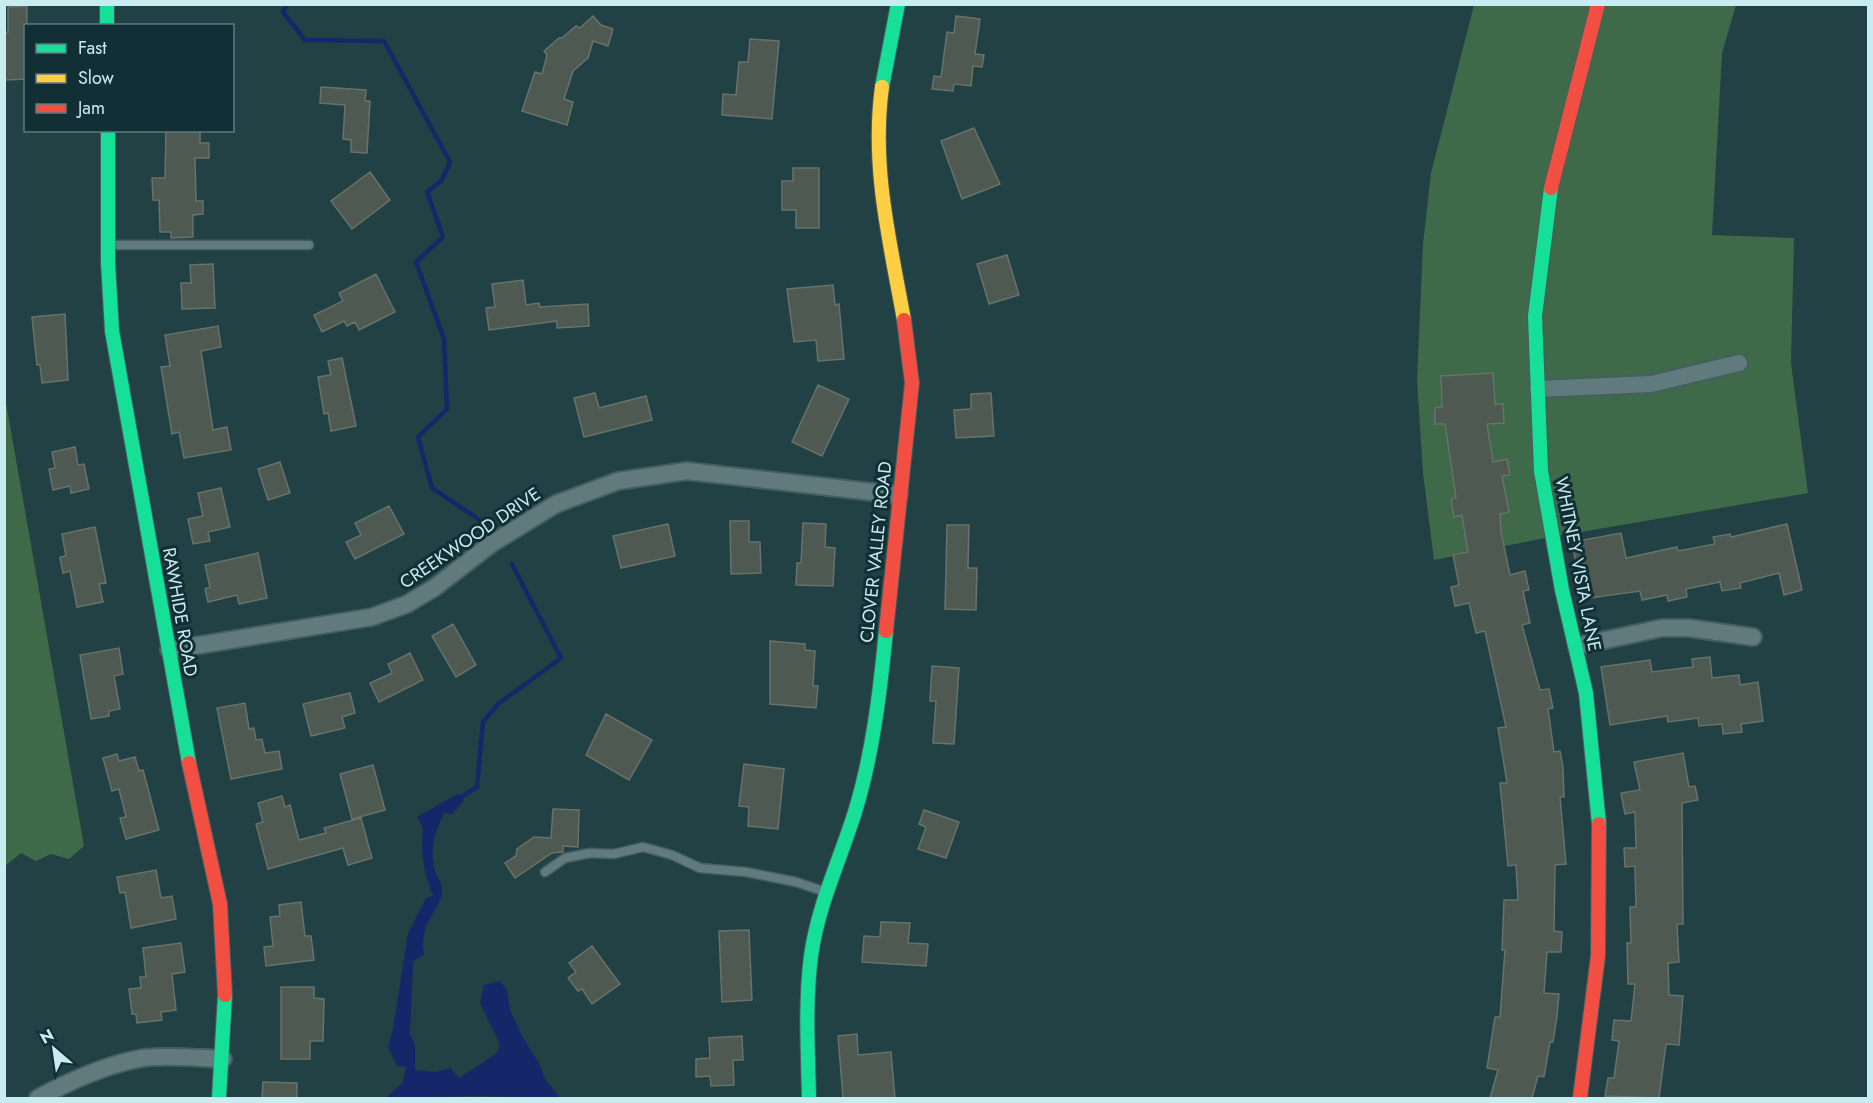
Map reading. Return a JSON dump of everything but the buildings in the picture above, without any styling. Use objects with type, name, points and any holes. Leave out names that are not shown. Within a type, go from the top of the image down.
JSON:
[{"type":"street","points":[[107,4],[107,24]]},
{"type":"street","name":"CLOVER VALLEY ROAD","points":[[809,1098],[808,1009],[811,957],[820,910],[855,812],[869,761],[894,562],[912,383],[910,341],[887,233],[878,159],[881,99],[898,4]]},
{"type":"street","name":"WHITNEY VISTA LANE","points":[[1580,1098],[1598,956],[1601,839],[1593,749],[1577,646],[1562,590],[1541,471],[1535,316],[1544,231],[1553,177],[1598,4]]},
{"type":"street","name":"RAWHIDE ROAD","points":[[108,132],[108,245],[114,340],[193,784],[220,904],[226,986],[219,1098]]},
{"type":"street","points":[[1538,389],[1651,384],[1739,363]]},
{"type":"street","name":"CREEKWOOD DRIVE","points":[[169,650],[372,617],[408,604],[434,588],[491,544],[556,504],[618,481],[687,471],[899,495]]},
{"type":"street","points":[[1577,646],[1662,628],[1689,628],[1753,637]]},
{"type":"street","points":[[38,1098],[87,1075],[142,1059],[170,1056],[223,1059]]},
{"type":"lane","points":[[108,245],[309,245]]},
{"type":"lane","points":[[545,872],[565,858],[590,853],[614,854],[643,847],[672,855],[700,868],[746,872],[796,882],[826,892]]},
{"type":"green space","points":[[1474,5],[1736,5],[1722,53],[1712,235],[1794,238],[1791,363],[1808,493],[1540,539],[1434,560],[1423,473],[1417,380],[1423,244],[1431,173]]},
{"type":"green space","points":[[5,397],[84,846],[69,859],[51,854],[36,861],[21,853],[5,866]]},
{"type":"water","points":[[457,794],[464,800],[452,814],[444,813],[434,841],[433,863],[442,887],[442,896],[425,933],[424,955],[413,961],[410,1034],[415,1045],[415,1070],[435,1072],[450,1068],[459,1078],[497,1053],[500,1044],[480,1003],[484,985],[500,981],[507,990],[510,1010],[522,1036],[539,1063],[545,1079],[560,1098],[477,1096],[386,1098],[403,1082],[406,1067],[397,1066],[388,1047],[393,1029],[408,933],[426,898],[433,896],[424,863],[423,828],[417,817]]},
{"type":"waterway","points":[[287,4],[283,12],[305,40],[384,41],[450,162],[442,180],[427,192],[443,237],[416,262],[444,339],[447,409],[418,437],[432,488],[478,519]]},
{"type":"waterway","points":[[461,797],[477,787],[483,722],[498,704],[561,658],[512,564]]},
{"type":"traffic: fast","points":[[107,4],[107,24]]},
{"type":"traffic: fast","points":[[882,87],[898,4]]},
{"type":"traffic: fast","points":[[108,132],[108,262],[112,331],[189,763]]},
{"type":"traffic: fast","points":[[1551,188],[1535,316],[1541,471],[1562,590],[1586,693],[1599,824]]},
{"type":"traffic: fast","points":[[809,1098],[807,1009],[814,937],[855,812],[867,767],[886,631]]},
{"type":"traffic: fast","points":[[219,1098],[225,995]]},
{"type":"traffic: slow","points":[[882,87],[879,117],[880,175],[904,320]]},
{"type":"traffic: jam","points":[[1551,188],[1598,4]]},
{"type":"traffic: jam","points":[[886,631],[912,383],[904,320]]},
{"type":"traffic: jam","points":[[189,763],[220,904],[225,995]]},
{"type":"traffic: jam","points":[[1580,1098],[1598,956],[1599,824]]}]
